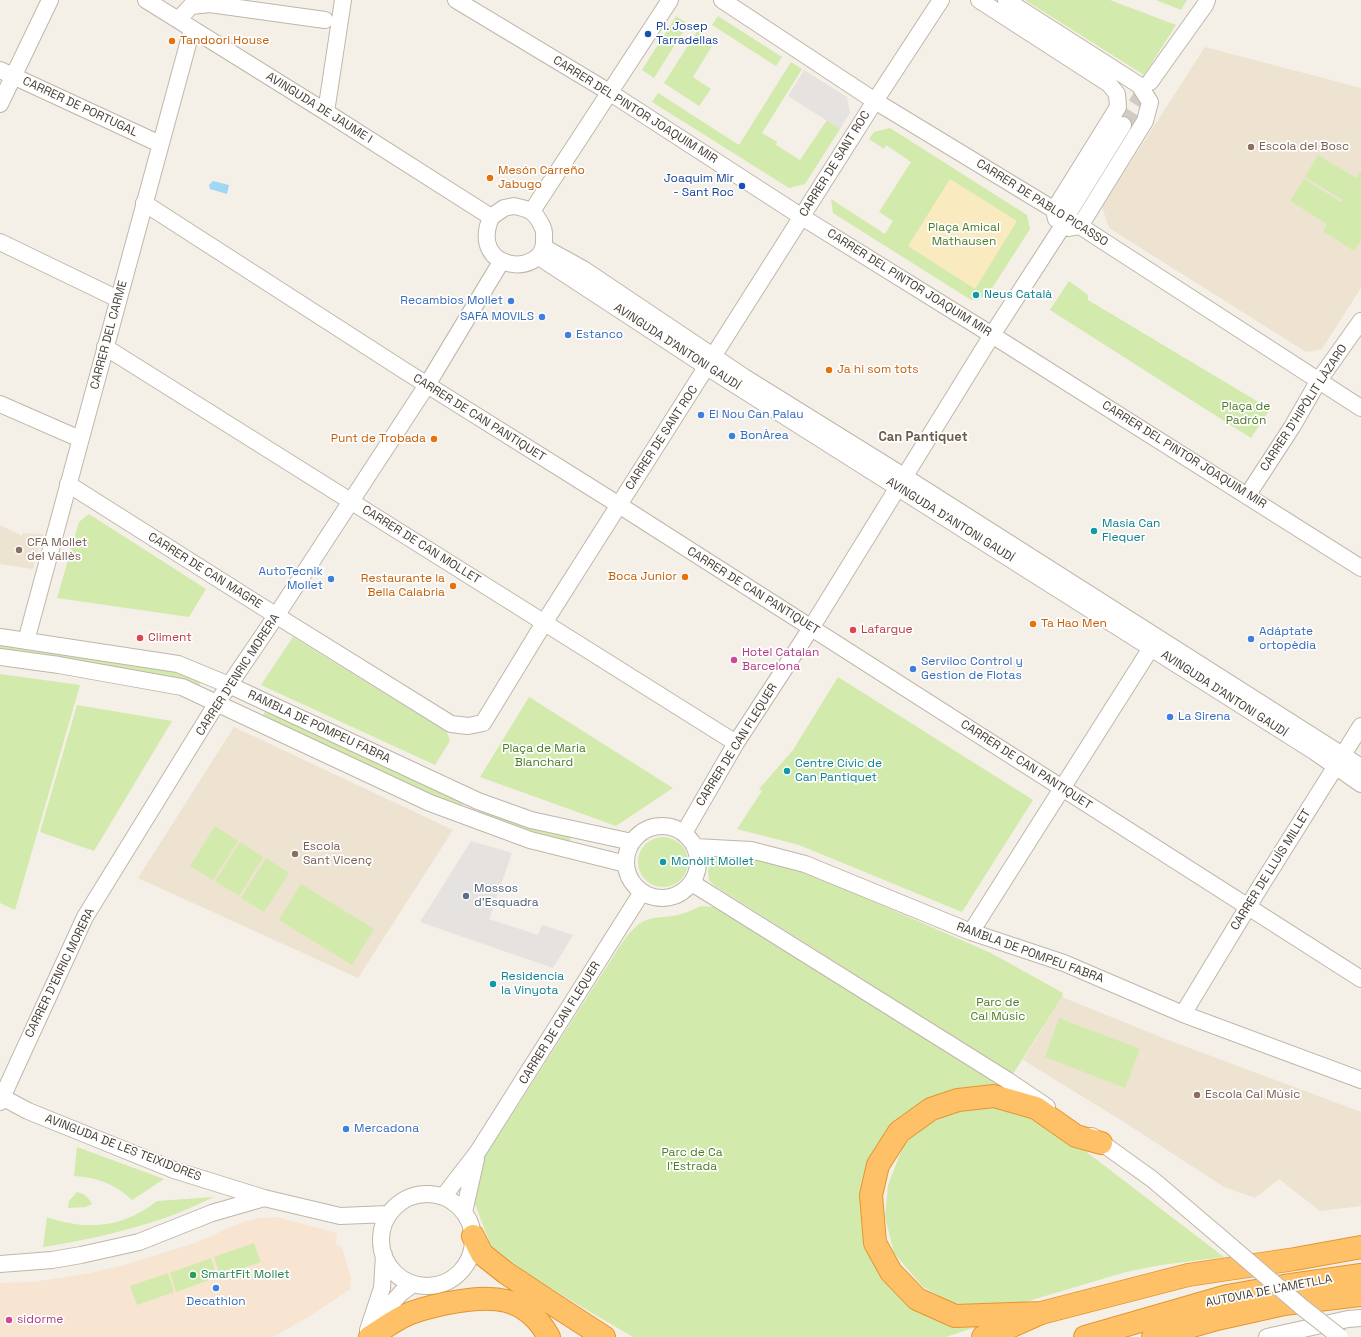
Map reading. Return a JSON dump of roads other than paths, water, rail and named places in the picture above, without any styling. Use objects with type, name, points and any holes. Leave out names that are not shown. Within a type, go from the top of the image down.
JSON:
[{"type":"highway","points":[[1041,1313],[954,1316],[917,1299],[890,1272],[875,1243],[871,1195],[878,1165],[899,1132],[931,1109],[958,1100],[994,1096],[1036,1108],[1076,1136],[1101,1143]]},
{"type":"highway","points":[[473,1236],[482,1254],[488,1259],[548,1301],[604,1337]]},
{"type":"highway","points":[[983,1337],[996,1333],[1041,1313],[1188,1274],[1295,1259],[1361,1247]]},
{"type":"highway","name":"AUTOVIA DE L'AMETLLA","points":[[1085,1337],[1227,1296],[1361,1275]]},
{"type":"highway","name":"AUTOVIA DE L'AMETLLA","points":[[1153,1337],[1217,1319],[1284,1304],[1361,1295]]},
{"type":"highway","points":[[367,1335],[419,1310],[466,1300],[492,1298],[522,1307],[534,1316],[549,1337]]},
{"type":"street","points":[[0,104],[7,73],[50,0]]},
{"type":"street","name":"AVINGUDA DE JAUME I","points":[[146,0],[491,217]]},
{"type":"street","points":[[326,112],[343,0]]},
{"type":"street","name":"CARRER DEL PINTOR JOAQUIM MIR","points":[[456,0],[609,92],[802,217],[1361,568]]},
{"type":"street","points":[[532,211],[670,0]]},
{"type":"street","name":"CARRER DE PABLO PICASSO","points":[[722,0],[875,101],[1060,219],[1080,226],[1361,408]]},
{"type":"street","name":"CARRER DE SANT ROC","points":[[468,726],[483,723],[544,623],[875,101],[942,0]]},
{"type":"street","name":"CARRER DE CAN FLEQUER","points":[[684,833],[736,743],[811,628],[992,335],[1060,219],[1118,107],[1117,94],[1109,84],[979,0]]},
{"type":"street","points":[[1006,0],[1139,85],[1150,102],[1145,121],[1080,226]]},
{"type":"street","points":[[1150,82],[1205,5],[1207,0]]},
{"type":"street","points":[[178,20],[191,6],[210,2],[325,20]]},
{"type":"street","name":"CARRER DEL CARME","points":[[26,641],[192,29]]},
{"type":"street","name":"CARRER DE PORTUGAL","points":[[7,73],[160,144]]},
{"type":"street","name":"CARRER DE CAN FLEQUER","points":[[1060,219],[1122,125]]},
{"type":"street","name":"CARRER DE CAN PANTIQUET","points":[[144,202],[426,385],[619,505],[1361,979]]},
{"type":"street","points":[[514,206],[532,211],[538,216],[544,230],[542,253],[524,264],[517,265],[501,262],[492,253],[487,242],[487,230],[491,217],[504,208],[514,206]]},
{"type":"street","points":[[0,242],[118,299]]},
{"type":"street","name":"AVINGUDA D'ANTONI GAUDÍ","points":[[542,253],[710,362],[902,482],[1154,643],[1314,752],[1340,762],[1361,767]]},
{"type":"street","name":"CARRER D'ENRIC MORERA","points":[[1,1098],[86,917],[217,703],[276,616],[426,385],[501,262]]},
{"type":"street","name":"CARRER D'HIPÒLIT LÀZARO","points":[[1248,496],[1292,427],[1319,380],[1361,321]]},
{"type":"street","name":"CARRER DE CAN MOLLET","points":[[105,347],[736,743]]},
{"type":"street","points":[[0,404],[80,439]]},
{"type":"street","name":"CARRER DE CAN MAGRE","points":[[68,484],[276,616],[451,724],[468,726]]},
{"type":"street","name":"RAMBLA DE POMPEU FABRA","points":[[0,637],[178,664],[229,685],[478,801],[531,820],[632,842]]},
{"type":"street","points":[[971,932],[1154,643]]},
{"type":"street","name":"RAMBLA DE POMPEU FABRA","points":[[0,657],[66,666],[182,687],[430,803],[530,840],[626,864]]},
{"type":"street","name":"CARRER DE LLUÍS MILLET","points":[[1183,1014],[1361,726]]},
{"type":"street","name":"AVINGUDA D'ANTONI GAUDÍ","points":[[1340,762],[1361,784]]},
{"type":"street","points":[[656,827],[670,827],[684,833],[695,847],[698,860],[697,873],[692,882],[683,892],[673,897],[662,899],[651,897],[642,892],[634,885],[628,875],[626,864],[627,852],[632,842],[642,832],[656,827]]},
{"type":"street","name":"RAMBLA DE POMPEU FABRA","points":[[695,847],[751,850],[805,864],[971,932],[1064,963],[1183,1014],[1361,1080]]},
{"type":"street","points":[[692,882],[1007,1080],[1101,1143],[1152,1179],[1303,1308],[1340,1337]]},
{"type":"street","name":"CARRER DE CAN FLEQUER","points":[[443,1197],[477,1153],[642,892]]},
{"type":"street","name":"AVINGUDA DE LES TEIXIDORES","points":[[1,1098],[28,1111],[174,1170],[264,1198],[340,1216],[389,1214]]},
{"type":"street","name":"CARRER DE CAN FLEQUER","points":[[464,1212],[477,1153]]},
{"type":"street","points":[[367,1335],[382,1288],[384,1255],[381,1237],[385,1221],[389,1214],[402,1202],[409,1198],[426,1194],[451,1200],[464,1212],[470,1224],[473,1236],[470,1256],[459,1273],[441,1284],[423,1286],[413,1284],[405,1280],[392,1270],[384,1255]]},
{"type":"street","points":[[0,1264],[66,1258],[139,1242],[212,1213],[264,1198]]},
{"type":"street","points":[[367,1335],[401,1293],[413,1284]]},
{"type":"street","points":[[1268,1337],[1294,1334],[1348,1319],[1361,1318]]},
{"type":"water","points":[[213,181],[229,185],[227,194],[210,189],[209,185]]},
{"type":"tunnel","points":[[1123,125],[1150,82]]},
{"type":"place","name":"Pl. Josep Tarradellas","points":[[648,34]]},
{"type":"place","name":"Tandoori House","points":[[172,41]]},
{"type":"place","name":"Escola del Bosc","points":[[1251,147]]},
{"type":"place","name":"Mesón Carreño Jabugo","points":[[490,178]]},
{"type":"place","name":"Joaquim Mir - Sant Roc","points":[[742,186]]},
{"type":"place","name":"Neus Català","points":[[976,295]]},
{"type":"place","name":"Recambios Mollet","points":[[511,301]]},
{"type":"place","name":"SAFA MOVILS","points":[[542,317]]},
{"type":"place","name":"Estanco","points":[[568,335]]},
{"type":"place","name":"Ja hi som tots","points":[[829,370]]},
{"type":"place","name":"El Nou Can Palau","points":[[701,415]]},
{"type":"place","name":"BonÀrea","points":[[732,436]]},
{"type":"place","name":"Punt de Trobada","points":[[434,439]]},
{"type":"place","name":"Masia Can Flequer","points":[[1094,531]]},
{"type":"place","name":"CFA Mollet del Vallès","points":[[19,550]]},
{"type":"place","name":"Boca Junior","points":[[685,577]]},
{"type":"place","name":"AutoTecnik Mollet","points":[[331,579]]},
{"type":"place","name":"Restaurante la Bella Calabria","points":[[453,586]]},
{"type":"place","name":"Ta Hao Men","points":[[1033,624]]},
{"type":"place","name":"Lafargue","points":[[853,630]]},
{"type":"place","name":"Climent","points":[[140,638]]},
{"type":"place","name":"Adáptate ortopèdia","points":[[1251,639]]},
{"type":"place","name":"Hotel Catalan Barcelona","points":[[734,660]]},
{"type":"place","name":"Serviloc Control y Gestion de Flotas","points":[[913,669]]},
{"type":"place","name":"La Sirena","points":[[1170,717]]},
{"type":"place","name":"Centre Cívic de Can Pantiquet","points":[[787,771]]},
{"type":"place","name":"Escola Sant Vicenç","points":[[295,854]]},
{"type":"place","name":"Monòlit Mollet","points":[[663,862]]},
{"type":"place","name":"Mossos d'Esquadra","points":[[466,896]]},
{"type":"place","name":"Residencia la Vinyota","points":[[493,984]]},
{"type":"place","name":"Escola Cal Músic","points":[[1197,1095]]},
{"type":"place","name":"Mercadona","points":[[346,1129]]},
{"type":"place","name":"SmartFit Mollet","points":[[193,1275]]},
{"type":"place","name":"Decathlon","points":[[216,1288]]},
{"type":"place","name":"sidorme","points":[[9,1320]]},
{"type":"district","name":"Can Pantiquet","points":[[923,437]]},
{"type":"park label","name":"Plaça Amical Mathausen","points":[[964,235]]},
{"type":"park label","name":"Plaça de Padrón","points":[[1246,414]]},
{"type":"park label","name":"Plaça de Maria Blanchard","points":[[544,756]]},
{"type":"park label","name":"Parc de Cal Músic","points":[[998,1010]]},
{"type":"park label","name":"Parc de Ca l'Estrada","points":[[692,1160]]}]
